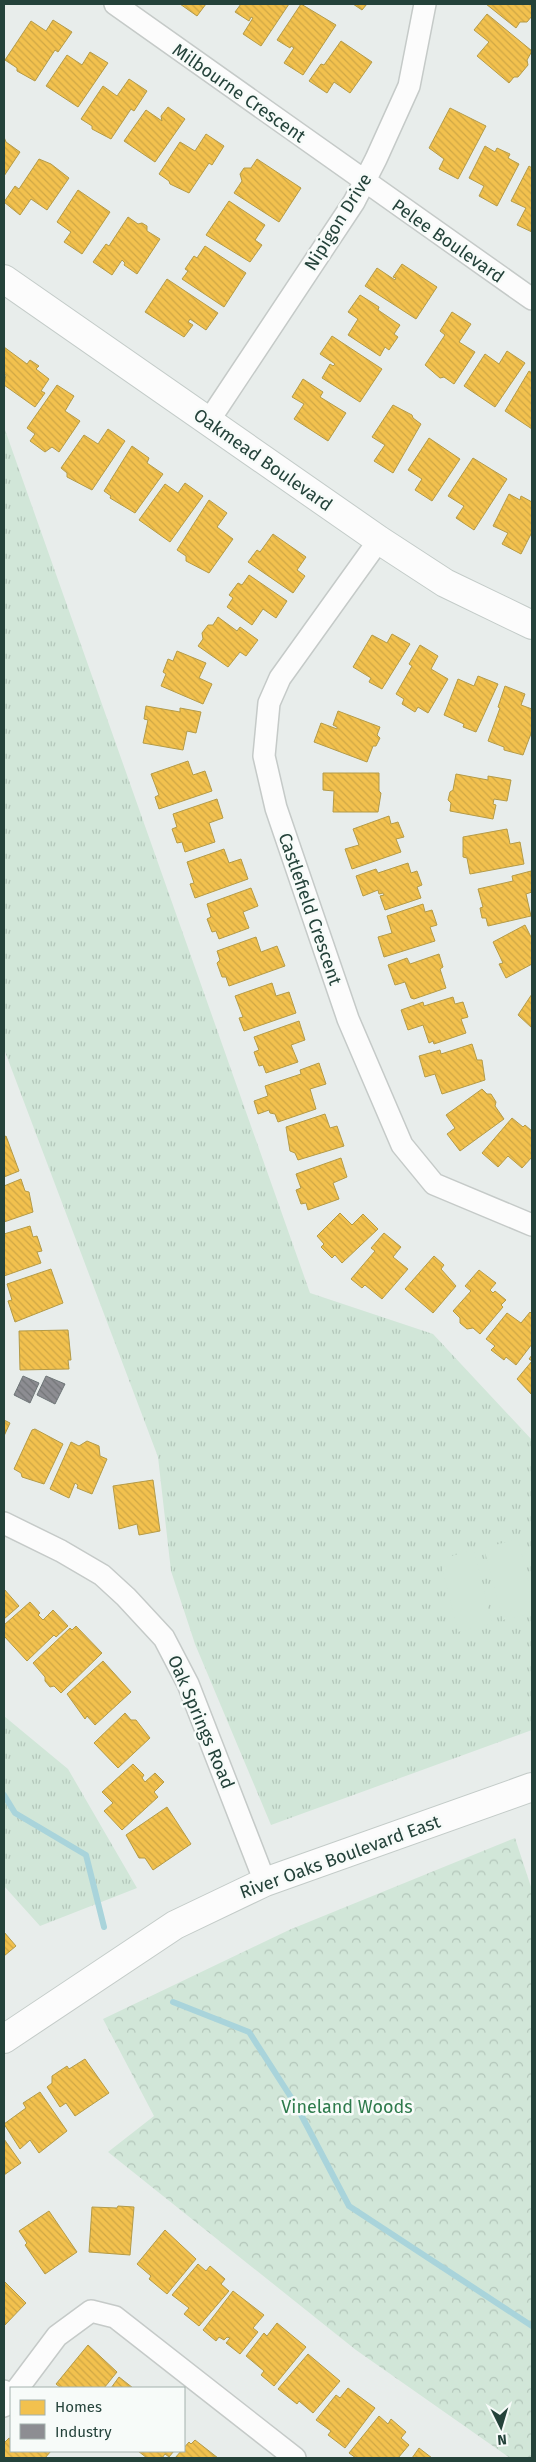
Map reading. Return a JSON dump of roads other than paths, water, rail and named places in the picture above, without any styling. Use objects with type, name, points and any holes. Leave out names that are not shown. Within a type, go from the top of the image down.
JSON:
[{"type":"street","name":"Milbourne Crescent","points":[[115,4],[365,181]]},
{"type":"street","name":"Nipigon Drive","points":[[208,422],[354,202],[365,181],[409,86],[425,4]]},
{"type":"street","name":"Pelee Boulevard","points":[[365,181],[532,299]]},
{"type":"street","name":"Oakmead Boulevard","points":[[4,279],[379,540],[445,583],[532,625]]},
{"type":"street","name":"Castlefield Crescent","points":[[379,540],[280,678],[269,703],[264,756],[276,808],[348,1019],[402,1144],[434,1184],[532,1225]]},
{"type":"street","name":"Oak Springs Road","points":[[4,1523],[61,1550],[102,1575],[126,1597],[164,1638],[188,1684],[264,1882]]},
{"type":"street","name":"River Oaks Boulevard East","points":[[4,2039],[175,1925],[264,1882],[532,1788]]},
{"type":"street","points":[[19,2387],[57,2336],[91,2311],[115,2317],[295,2458]]},
{"type":"waterway","points":[[4,1795],[15,1813],[86,1855],[104,1927]]},
{"type":"waterway","points":[[173,2002],[249,2032],[296,2105],[349,2206],[532,2326]]},
{"type":"park label","name":"Vineland Woods","points":[[347,2107]]}]
